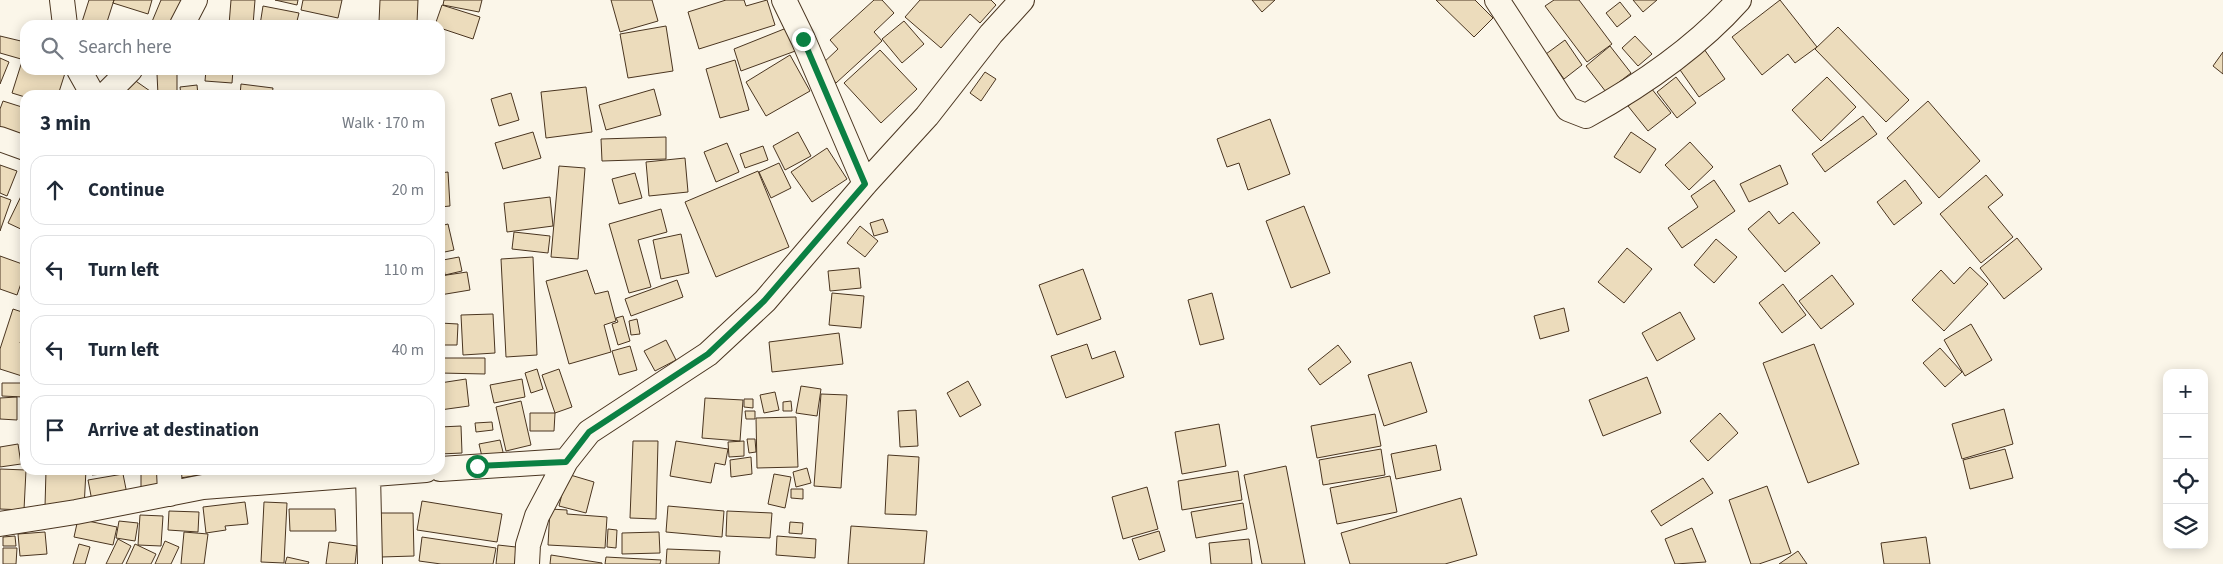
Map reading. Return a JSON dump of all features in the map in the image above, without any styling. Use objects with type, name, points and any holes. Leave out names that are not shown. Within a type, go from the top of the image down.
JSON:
[{"type":"street","points":[[62,0],[64,20]]},
{"type":"street","points":[[185,20],[195,0]]},
{"type":"street","points":[[784,0],[803,39],[865,184]]},
{"type":"street","points":[[527,564],[528,545],[537,516],[566,462],[589,432],[715,347],[764,301],[865,184],[927,116],[991,34],[1022,0]]},
{"type":"street","points":[[1497,0],[1568,109],[1586,116],[1629,92],[1715,27],[1739,0]]},
{"type":"street","points":[[82,75],[90,90]]},
{"type":"street","points":[[110,90],[125,75]]},
{"type":"street","points":[[0,139],[20,146]]},
{"type":"street","points":[[445,469],[566,462]]},
{"type":"street","points":[[169,475],[170,494]]},
{"type":"street","points":[[0,524],[76,512],[203,487],[355,475]]},
{"type":"street","points":[[368,475],[370,564]]},
{"type":"building","points":[[89,0],[114,0],[108,20],[83,20]]},
{"type":"building","points":[[114,0],[152,0],[148,14],[113,3]]},
{"type":"building","points":[[161,0],[188,0],[179,20],[153,20]]},
{"type":"building","points":[[231,0],[255,0],[253,20],[229,20]]},
{"type":"building","points":[[275,0],[298,0],[297,5]]},
{"type":"building","points":[[303,0],[342,0],[338,18],[301,10]]},
{"type":"building","points":[[380,0],[418,0],[417,20],[379,20]]},
{"type":"building","points":[[444,0],[482,0],[479,12],[443,5]]},
{"type":"building","points":[[611,0],[652,0],[658,21],[620,32]]},
{"type":"building","points":[[726,0],[744,0],[746,6],[767,0],[775,25],[699,49],[688,12]]},
{"type":"building","points":[[874,0],[882,0],[894,13],[874,32],[882,41],[836,83],[821,65],[838,49],[830,40]]},
{"type":"building","points":[[920,0],[991,0],[996,5],[980,23],[970,14],[941,48],[905,17]]},
{"type":"building","points":[[1252,0],[1275,0],[1262,12]]},
{"type":"building","points":[[1436,0],[1475,0],[1493,18],[1474,37]]},
{"type":"building","points":[[1554,0],[1579,0],[1612,44],[1587,62],[1545,6]]},
{"type":"building","points":[[1633,0],[1657,0],[1643,12]]},
{"type":"building","points":[[1780,0],[1817,47],[1795,63],[1788,54],[1762,75],[1732,37]]},
{"type":"building","points":[[1620,2],[1631,16],[1617,27],[1606,13]]},
{"type":"building","points":[[442,5],[480,17],[473,39],[445,30],[445,20],[437,20]]},
{"type":"building","points":[[263,6],[299,13],[297,20],[261,20]]},
{"type":"building","points":[[904,21],[924,44],[902,63],[882,39]]},
{"type":"building","points":[[666,26],[673,71],[628,78],[620,34]]},
{"type":"building","points":[[789,27],[798,50],[741,71],[734,49]]},
{"type":"building","points":[[1838,27],[1909,100],[1886,122],[1815,49]]},
{"type":"building","points":[[0,36],[20,41],[20,59],[0,53]]},
{"type":"building","points":[[1635,36],[1652,54],[1638,66],[1622,48]]},
{"type":"building","points":[[1565,40],[1582,65],[1564,79],[1546,54]]},
{"type":"building","points":[[1610,46],[1631,73],[1606,92],[1586,66]]},
{"type":"building","points":[[1704,49],[1725,79],[1699,97],[1678,67]]},
{"type":"building","points":[[880,50],[917,89],[881,123],[844,83]]},
{"type":"building","points":[[2223,52],[2223,74],[2213,66]]},
{"type":"building","points":[[790,55],[810,91],[766,116],[746,82]]},
{"type":"building","points":[[0,58],[9,62],[0,84]]},
{"type":"building","points":[[735,60],[749,110],[720,118],[706,69]]},
{"type":"building","points":[[20,68],[20,75],[64,75],[60,90],[20,90],[20,95],[12,93]]},
{"type":"building","points":[[985,72],[996,79],[981,101],[970,93]]},
{"type":"building","points":[[157,75],[177,75],[177,90],[158,90]]},
{"type":"building","points":[[206,75],[233,75],[232,83],[205,81]]},
{"type":"building","points":[[130,77],[149,90],[121,90]]},
{"type":"building","points":[[1676,77],[1696,103],[1677,118],[1657,92]]},
{"type":"building","points":[[1827,77],[1856,107],[1821,141],[1792,110]]},
{"type":"building","points":[[241,84],[273,88],[273,90],[240,90]]},
{"type":"building","points":[[197,85],[198,90],[180,90],[180,87]]},
{"type":"building","points":[[586,87],[592,132],[546,138],[541,92]]},
{"type":"building","points":[[1651,88],[1671,113],[1648,131],[1628,106]]},
{"type":"building","points":[[654,89],[661,115],[606,130],[599,105]]},
{"type":"building","points":[[511,93],[519,120],[499,126],[491,99]]},
{"type":"building","points":[[3,101],[20,106],[20,136],[0,130],[0,109]]},
{"type":"building","points":[[1928,101],[1980,161],[1939,198],[1887,138]]},
{"type":"building","points":[[1863,116],[1877,134],[1825,172],[1812,154]]},
{"type":"building","points":[[1270,119],[1290,174],[1248,190],[1239,163],[1227,167],[1217,139]]},
{"type":"building","points":[[533,132],[541,158],[503,169],[495,143]]},
{"type":"building","points":[[798,132],[811,156],[785,170],[773,146]]},
{"type":"building","points":[[1631,132],[1656,149],[1640,173],[1614,157]]},
{"type":"building","points":[[666,137],[666,159],[602,161],[601,139]]},
{"type":"building","points":[[1690,142],[1713,167],[1689,190],[1665,165]]},
{"type":"building","points":[[727,143],[739,172],[716,182],[704,152]]},
{"type":"building","points":[[763,146],[768,160],[745,168],[740,154]]},
{"type":"building","points":[[827,148],[847,179],[812,202],[791,172]]},
{"type":"building","points":[[685,158],[688,192],[649,196],[646,162]]},
{"type":"building","points":[[779,163],[791,188],[771,198],[759,172]]},
{"type":"building","points":[[0,165],[17,171],[7,196],[0,193]]},
{"type":"building","points":[[1780,165],[1788,184],[1749,202],[1740,184]]},
{"type":"building","points":[[559,166],[585,168],[578,259],[551,257]]},
{"type":"building","points":[[758,171],[789,247],[716,277],[685,202]]},
{"type":"building","points":[[445,172],[448,172],[450,206],[445,206]]},
{"type":"building","points":[[635,173],[642,198],[619,204],[612,179]]},
{"type":"building","points":[[1986,175],[2003,195],[1988,207],[2013,237],[1981,263],[1940,214]]},
{"type":"building","points":[[1714,180],[1735,211],[1682,248],[1668,228],[1698,207],[1691,196]]},
{"type":"building","points":[[1905,180],[1922,203],[1894,225],[1877,202]]},
{"type":"building","points":[[0,196],[11,200],[0,231]]},
{"type":"building","points":[[550,197],[553,226],[507,232],[504,203]]},
{"type":"building","points":[[20,198],[20,229],[8,223]]},
{"type":"building","points":[[1304,206],[1330,273],[1291,288],[1266,221]]},
{"type":"building","points":[[661,209],[667,232],[638,240],[651,287],[629,293],[609,224]]},
{"type":"building","points":[[1769,211],[1779,224],[1793,212],[1820,243],[1785,272],[1748,229]]},
{"type":"building","points":[[883,219],[888,232],[874,236],[870,223]]},
{"type":"building","points":[[448,224],[454,250],[445,252],[445,225]]},
{"type":"building","points":[[860,226],[878,241],[865,257],[847,243]]},
{"type":"building","points":[[514,232],[550,236],[548,253],[512,249]]},
{"type":"building","points":[[681,234],[689,273],[661,279],[653,240]]},
{"type":"building","points":[[2017,238],[2042,269],[2004,299],[1980,268]]},
{"type":"building","points":[[1716,239],[1737,257],[1714,283],[1694,265]]},
{"type":"building","points":[[1627,248],[1652,269],[1624,303],[1598,282]]},
{"type":"building","points":[[0,256],[20,263],[20,286],[17,295],[0,289]]},
{"type":"building","points":[[459,257],[462,271],[445,275],[445,260]]},
{"type":"building","points":[[533,257],[537,355],[506,357],[501,259]]},
{"type":"building","points":[[1970,267],[1988,284],[1944,331],[1912,300],[1941,270],[1954,284]]},
{"type":"building","points":[[859,268],[861,288],[830,291],[828,271]]},
{"type":"building","points":[[1083,269],[1101,319],[1057,335],[1039,285]]},
{"type":"building","points":[[587,270],[595,294],[608,291],[616,321],[604,325],[611,352],[569,364],[546,281]]},
{"type":"building","points":[[467,272],[470,290],[445,294],[445,275]]},
{"type":"building","points":[[1832,275],[1854,304],[1821,329],[1799,301]]},
{"type":"building","points":[[677,280],[683,297],[631,316],[625,299]]},
{"type":"building","points":[[1783,284],[1806,315],[1782,333],[1759,303]]},
{"type":"building","points":[[832,293],[864,296],[861,328],[829,325]]},
{"type":"building","points":[[1212,293],[1224,339],[1200,345],[1188,300]]},
{"type":"building","points":[[1564,308],[1569,331],[1540,339],[1534,316]]},
{"type":"building","points":[[13,309],[20,311],[20,375],[0,369],[0,349]]},
{"type":"building","points":[[1680,312],[1695,339],[1657,361],[1642,333]]},
{"type":"building","points":[[493,314],[495,353],[463,355],[461,315]]},
{"type":"building","points":[[623,316],[630,341],[618,345],[612,324],[618,322],[616,318]]},
{"type":"building","points":[[637,319],[640,334],[631,335],[629,321]]},
{"type":"building","points":[[445,323],[458,324],[457,345],[445,345]]},
{"type":"building","points":[[1971,324],[1992,360],[1965,376],[1944,340]]},
{"type":"building","points":[[839,333],[843,364],[772,372],[769,342]]},
{"type":"building","points":[[666,340],[676,360],[655,371],[644,351]]},
{"type":"building","points":[[1087,344],[1092,359],[1115,351],[1124,377],[1066,398],[1051,356]]},
{"type":"building","points":[[1814,344],[1859,464],[1808,483],[1763,363]]},
{"type":"building","points":[[1338,345],[1351,362],[1320,385],[1308,369]]},
{"type":"building","points":[[630,346],[637,370],[619,375],[612,351]]},
{"type":"building","points":[[1940,348],[1962,372],[1945,387],[1923,363]]},
{"type":"building","points":[[445,358],[485,358],[485,374],[445,373]]},
{"type":"building","points":[[1411,362],[1427,412],[1384,426],[1368,375]]},
{"type":"building","points":[[537,369],[543,389],[531,393],[525,373]]},
{"type":"building","points":[[559,369],[572,407],[555,413],[542,375]]},
{"type":"building","points":[[1647,377],[1661,413],[1603,436],[1589,400]]},
{"type":"building","points":[[466,379],[469,406],[445,409],[445,382]]},
{"type":"building","points":[[522,379],[525,397],[494,403],[490,385]]},
{"type":"building","points":[[968,381],[981,405],[960,417],[947,393]]},
{"type":"building","points":[[2,383],[20,383],[20,397],[2,396]]},
{"type":"building","points":[[801,386],[821,389],[817,416],[796,413]]},
{"type":"building","points":[[775,392],[779,410],[764,413],[760,395]]},
{"type":"building","points":[[821,394],[847,395],[841,488],[814,486]]},
{"type":"building","points":[[17,397],[17,420],[0,419],[0,398]]},
{"type":"building","points":[[705,398],[743,400],[740,441],[702,438]]},
{"type":"building","points":[[744,399],[753,399],[753,408],[744,407]]},
{"type":"building","points":[[521,401],[531,445],[506,451],[496,407]]},
{"type":"building","points":[[791,401],[792,411],[783,411],[783,402]]},
{"type":"building","points":[[2004,409],[2013,444],[1962,459],[1952,424]]},
{"type":"building","points":[[916,410],[918,446],[900,447],[898,411]]},
{"type":"building","points":[[745,411],[755,411],[755,419],[746,419]]},
{"type":"building","points":[[530,413],[555,413],[554,431],[530,431]]},
{"type":"building","points":[[1720,413],[1738,433],[1708,461],[1690,441]]},
{"type":"building","points":[[1375,414],[1381,446],[1317,458],[1311,426]]},
{"type":"building","points":[[796,417],[798,467],[757,468],[756,418]]},
{"type":"building","points":[[492,422],[493,430],[476,432],[475,423]]},
{"type":"building","points":[[1219,424],[1226,466],[1182,474],[1175,432]]},
{"type":"building","points":[[461,426],[462,453],[445,454],[445,427]]},
{"type":"building","points":[[747,439],[755,439],[756,452],[749,453]]},
{"type":"building","points":[[500,440],[504,456],[483,461],[479,444]]},
{"type":"building","points":[[633,441],[658,441],[656,519],[630,518]]},
{"type":"building","points":[[676,441],[728,449],[725,465],[715,463],[711,483],[670,476]]},
{"type":"building","points":[[744,441],[744,456],[729,457],[728,442]]},
{"type":"building","points":[[18,444],[20,464],[0,467],[0,447]]},
{"type":"building","points":[[1436,445],[1441,470],[1396,479],[1391,454]]},
{"type":"building","points":[[1381,449],[1385,475],[1323,485],[1319,460]]},
{"type":"building","points":[[2005,449],[2013,478],[1970,489],[1963,460]]},
{"type":"building","points":[[888,455],[919,457],[916,515],[885,514]]},
{"type":"building","points":[[751,457],[752,474],[731,477],[730,460]]},
{"type":"building","points":[[1286,466],[1305,564],[1262,564],[1244,475]]},
{"type":"building","points":[[807,468],[811,483],[796,487],[793,472]]},
{"type":"building","points":[[0,469],[20,470],[20,475],[26,475],[24,510],[0,509]]},
{"type":"building","points":[[1238,471],[1242,500],[1182,510],[1178,481]]},
{"type":"building","points":[[567,474],[594,482],[586,513],[559,506]]},
{"type":"building","points":[[774,474],[791,477],[785,508],[768,504]]},
{"type":"building","points":[[46,475],[86,475],[84,508],[45,507]]},
{"type":"building","points":[[123,475],[127,494],[92,501],[88,480]]},
{"type":"building","points":[[141,475],[161,475],[162,485],[141,487]]},
{"type":"building","points":[[180,475],[200,475],[180,478]]},
{"type":"building","points":[[219,475],[240,475],[239,480]]},
{"type":"building","points":[[1390,476],[1397,512],[1337,524],[1330,488]]},
{"type":"building","points":[[1703,478],[1713,493],[1661,526],[1651,511]]},
{"type":"building","points":[[1767,486],[1791,553],[1759,564],[1751,564],[1729,500]]},
{"type":"building","points":[[1147,487],[1158,529],[1123,539],[1112,497]]},
{"type":"building","points":[[791,489],[803,489],[803,499],[791,498]]},
{"type":"building","points":[[1461,498],[1477,555],[1445,564],[1350,564],[1341,533]]},
{"type":"building","points":[[422,501],[502,514],[497,542],[417,530]]},
{"type":"building","points":[[245,502],[248,524],[225,526],[226,530],[206,533],[203,507]]},
{"type":"building","points":[[264,502],[287,503],[284,563],[261,562]]},
{"type":"building","points":[[1243,503],[1247,529],[1196,538],[1191,512]]},
{"type":"building","points":[[668,506],[724,511],[722,537],[666,532]]},
{"type":"building","points":[[289,509],[335,509],[336,531],[290,531]]},
{"type":"building","points":[[550,509],[567,510],[567,514],[607,517],[605,548],[548,545]]},
{"type":"building","points":[[169,511],[199,512],[198,532],[168,530]]},
{"type":"building","points":[[727,511],[772,513],[770,538],[726,536]]},
{"type":"building","points":[[380,513],[413,513],[414,556],[381,557]]},
{"type":"building","points":[[140,515],[163,516],[161,546],[138,545]]},
{"type":"building","points":[[78,519],[117,527],[113,545],[74,537]]},
{"type":"building","points":[[119,521],[138,523],[135,541],[116,538]]},
{"type":"building","points":[[790,522],[803,523],[802,534],[789,533]]},
{"type":"building","points":[[851,526],[927,531],[924,564],[848,564]]},
{"type":"building","points":[[1692,528],[1706,562],[1675,564],[1665,539]]},
{"type":"building","points":[[608,529],[617,530],[616,548],[607,547]]},
{"type":"building","points":[[1159,531],[1165,551],[1139,560],[1132,539]]},
{"type":"building","points":[[45,532],[47,554],[20,556],[18,534]]},
{"type":"building","points":[[184,532],[208,534],[204,564],[181,564]]},
{"type":"building","points":[[659,532],[660,553],[622,554],[622,533]]},
{"type":"building","points":[[15,536],[16,546],[3,546],[3,537]]},
{"type":"building","points":[[777,536],[816,539],[815,558],[776,555]]},
{"type":"building","points":[[422,537],[496,548],[493,564],[441,564],[419,561]]},
{"type":"building","points":[[1926,537],[1930,564],[1884,564],[1881,543]]},
{"type":"building","points":[[118,539],[131,546],[122,564],[106,564]]},
{"type":"building","points":[[1249,539],[1252,564],[1211,564],[1209,543]]},
{"type":"building","points":[[165,541],[179,547],[171,564],[155,564]]},
{"type":"building","points":[[329,542],[357,546],[355,564],[326,564]]},
{"type":"building","points":[[79,544],[90,547],[85,564],[73,564]]},
{"type":"building","points":[[135,544],[156,554],[151,564],[126,564]]},
{"type":"building","points":[[498,545],[516,547],[515,564],[496,564]]},
{"type":"building","points":[[3,548],[17,548],[16,564],[3,564]]},
{"type":"building","points":[[667,549],[720,551],[719,564],[666,564]]},
{"type":"building","points":[[1798,551],[1807,564],[1779,564]]},
{"type":"building","points":[[551,555],[602,563],[602,564],[550,564]]},
{"type":"building","points":[[287,557],[309,562],[308,564],[285,564]]},
{"type":"building","points":[[606,557],[661,560],[660,564],[605,564]]},
{"type":"route","points":[[477,466],[566,462],[589,432],[708,354],[764,301],[865,184],[803,39]]}]
